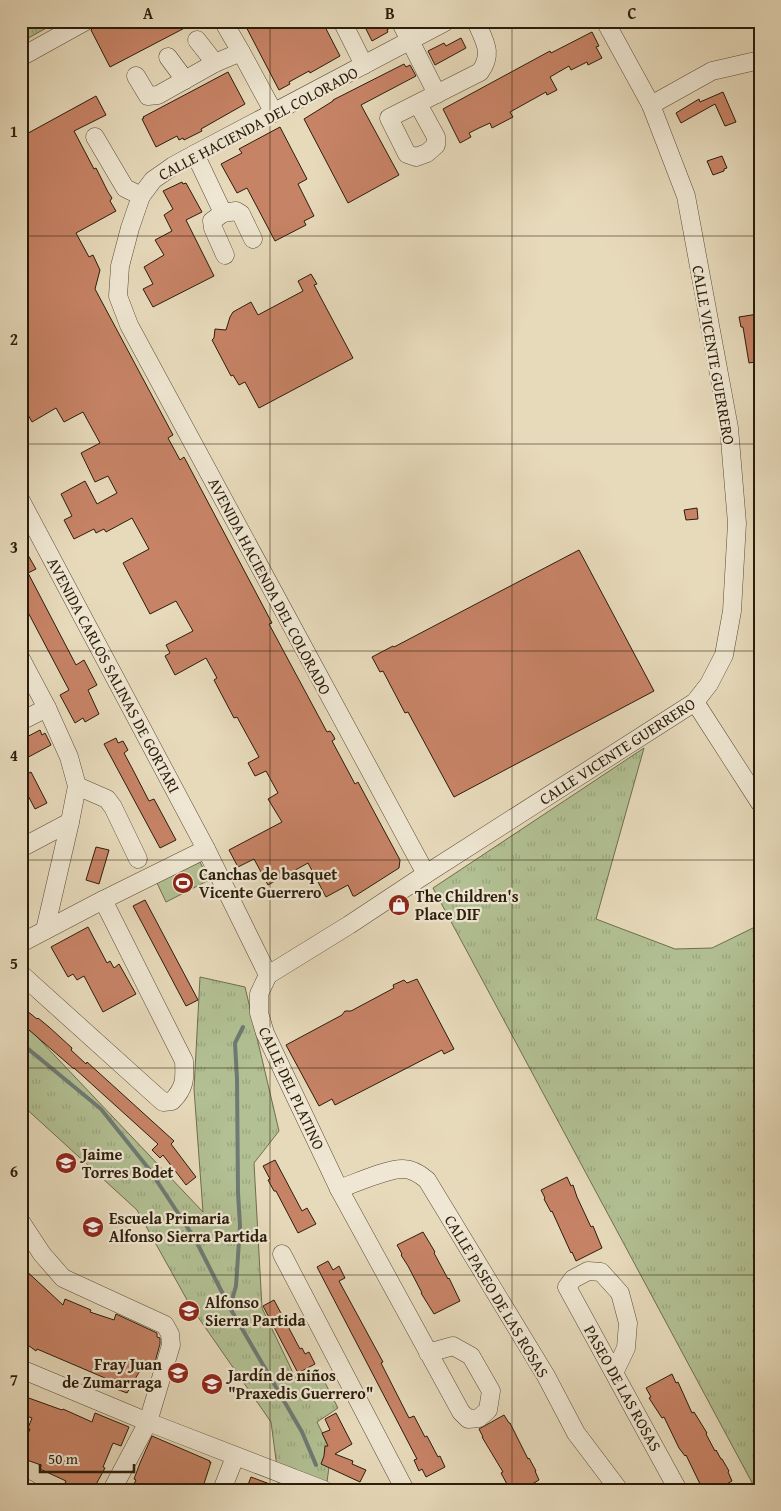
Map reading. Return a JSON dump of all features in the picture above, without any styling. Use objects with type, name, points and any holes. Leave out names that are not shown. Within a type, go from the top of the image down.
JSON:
[{"type":"street","points":[[21,57],[86,21]]},
{"type":"street","points":[[342,21],[364,65]]},
{"type":"street","points":[[400,21],[437,94]]},
{"type":"street","points":[[418,104],[480,72],[486,64],[488,50],[476,21]]},
{"type":"street","name":"CALLE VICENTE GUERRERO","points":[[268,975],[695,702],[709,684],[724,654],[732,611],[737,523],[729,428],[686,196],[651,105],[605,21]]},
{"type":"street","name":"CALLE HACIENDA DEL COLORADO","points":[[118,296],[120,266],[130,228],[141,196],[153,180],[194,154],[445,22]]},
{"type":"street","points":[[226,26],[274,112]]},
{"type":"street","points":[[197,40],[215,63]]},
{"type":"street","points":[[136,76],[148,96],[158,95],[215,63],[241,52]]},
{"type":"street","points":[[168,57],[185,80]]},
{"type":"street","points":[[651,105],[712,71],[760,60]]},
{"type":"street","points":[[95,137],[125,188],[141,196]]},
{"type":"street","points":[[194,154],[224,213]]},
{"type":"street","points":[[225,255],[213,228],[212,221],[224,213],[236,211],[241,214],[253,239]]},
{"type":"street","name":"AVENIDA HACIENDA DEL COLORADO","points":[[118,296],[129,325],[426,874]]},
{"type":"street","name":"AVENIDA CARLOS SALINAS DE GORTARI","points":[[21,501],[206,849]]},
{"type":"street","points":[[21,659],[47,708],[69,757],[76,786],[70,822],[45,930]]},
{"type":"street","points":[[695,702],[760,803]]},
{"type":"street","points":[[21,721],[47,708]]},
{"type":"street","points":[[76,786],[107,799],[113,806],[138,859]]},
{"type":"street","points":[[21,848],[70,822]]},
{"type":"street","points":[[21,943],[206,849],[268,975]]},
{"type":"street","points":[[21,974],[163,1102],[172,1102],[179,1094],[185,1080],[184,1061],[103,900]]},
{"type":"street","name":"CALLE DEL PLATINO","points":[[268,975],[259,994],[259,1013],[265,1034],[339,1189],[428,1353]]},
{"type":"street","name":"CALLE PASEO DE LAS ROSAS","points":[[339,1189],[391,1170],[404,1169],[417,1172],[427,1180],[546,1376],[576,1433],[619,1490]]},
{"type":"street","points":[[21,1222],[42,1254],[63,1278],[165,1325],[170,1334],[171,1345],[148,1422],[112,1490]]},
{"type":"street","points":[[282,1254],[405,1490]]},
{"type":"street","name":"PASEO DE LAS ROSAS","points":[[614,1373],[626,1348],[628,1323],[620,1293],[601,1272],[588,1271],[573,1279],[567,1287],[614,1373],[678,1490]]},
{"type":"street","points":[[21,1369],[148,1422],[324,1490]]},
{"type":"street","points":[[222,1490],[236,1457]]},
{"type":"street","points":[[21,1486],[29,1490]]},
{"type":"green space","points":[[21,21],[59,21],[21,42]]},
{"type":"green space","points":[[644,748],[596,919],[675,949],[712,948],[760,923],[760,1490],[756,1490],[433,888]]},
{"type":"green space","points":[[200,862],[209,880],[166,902],[157,883]]},
{"type":"green space","points":[[200,977],[245,987],[279,1131],[254,1163],[262,1308],[297,1381],[318,1369],[338,1408],[317,1422],[331,1451],[326,1490],[280,1490],[271,1422],[191,1307],[137,1210],[21,1104],[21,1020],[203,1212],[194,1089]]},
{"type":"building","points":[[115,21],[198,21],[110,67],[91,30],[101,22],[104,27]]},
{"type":"building","points":[[243,21],[283,21],[284,23],[288,21],[322,21],[340,56],[310,73],[309,71],[289,82],[290,84],[279,90]]},
{"type":"building","points":[[362,21],[390,21],[391,27],[387,30],[388,32],[372,41]]},
{"type":"building","points":[[592,32],[599,46],[596,47],[602,58],[588,65],[587,62],[571,70],[569,66],[550,77],[557,90],[547,95],[546,92],[510,112],[513,117],[492,128],[490,123],[469,133],[471,137],[460,143],[443,109],[550,51],[551,53]]},
{"type":"building","points":[[461,38],[466,48],[435,65],[428,51],[444,43],[446,46]]},
{"type":"building","points":[[404,64],[406,67],[410,65],[416,76],[361,105],[399,175],[348,203],[304,119],[333,100]]},
{"type":"building","points":[[228,72],[245,104],[184,140],[183,138],[179,140],[177,136],[156,147],[142,119],[143,117]]},
{"type":"building","points":[[723,92],[736,122],[725,126],[715,104],[681,123],[676,113],[699,99],[700,102]]},
{"type":"building","points":[[96,96],[106,115],[74,131],[112,198],[110,201],[116,211],[76,233],[89,257],[93,255],[100,270],[95,289],[173,435],[168,438],[180,460],[184,457],[272,623],[269,624],[327,732],[330,731],[333,735],[335,739],[332,741],[355,784],[358,782],[400,860],[399,868],[355,896],[353,896],[348,885],[326,897],[308,863],[268,885],[254,859],[238,867],[229,850],[282,822],[268,799],[278,793],[266,771],[255,776],[248,763],[259,757],[237,717],[234,718],[214,680],[217,678],[206,658],[175,675],[165,656],[170,653],[166,645],[193,631],[176,601],[150,614],[123,563],[149,549],[132,518],[106,532],[104,529],[96,533],[94,529],[74,539],[64,520],[72,516],[61,494],[85,481],[97,504],[117,493],[108,476],[95,482],[81,453],[100,443],[83,412],[64,422],[56,408],[32,422],[26,411],[21,414],[21,137]]},
{"type":"building","points":[[280,127],[307,179],[298,184],[314,216],[304,221],[306,225],[275,241],[247,188],[237,193],[221,164],[242,153],[239,149]]},
{"type":"building","points":[[722,156],[727,168],[713,175],[707,161]]},
{"type":"building","points":[[182,182],[183,184],[186,183],[202,212],[186,220],[214,276],[153,307],[143,289],[153,284],[144,267],[164,255],[155,240],[172,231],[164,215],[173,209],[163,191]]},
{"type":"building","points":[[311,274],[317,284],[314,285],[353,358],[259,408],[245,382],[239,385],[233,375],[231,376],[212,340],[215,329],[226,330],[233,312],[251,302],[258,315],[303,291],[298,281]]},
{"type":"building","points":[[758,314],[760,325],[760,361],[749,363],[743,327],[741,327],[739,317]]},
{"type":"building","points":[[697,508],[698,519],[686,520],[684,510]]},
{"type":"building","points":[[21,543],[36,569],[28,573],[76,665],[84,660],[97,685],[88,690],[99,714],[85,722],[83,718],[75,723],[60,695],[69,690],[21,599]]},
{"type":"building","points":[[579,550],[654,691],[454,797],[408,712],[405,713],[383,671],[380,672],[372,657]]},
{"type":"building","points":[[40,730],[42,735],[45,733],[51,745],[21,761],[21,740]]},
{"type":"building","points":[[116,738],[118,743],[123,741],[128,750],[124,753],[149,801],[154,799],[176,840],[160,848],[104,744]]},
{"type":"building","points":[[31,772],[47,803],[35,809],[21,782],[21,777]]},
{"type":"building","points":[[96,847],[109,850],[99,884],[86,880]]},
{"type":"building","points":[[145,900],[198,1000],[186,1006],[133,906]]},
{"type":"building","points":[[88,927],[107,963],[110,961],[114,968],[119,964],[136,994],[103,1012],[84,976],[77,980],[73,974],[68,977],[51,947]]},
{"type":"building","points":[[417,979],[454,1049],[444,1054],[442,1050],[335,1105],[332,1099],[319,1106],[286,1045],[342,1015],[345,1011],[351,1011],[394,988],[393,985],[404,980],[407,983]]},
{"type":"building","points":[[21,1006],[49,1027],[86,1064],[87,1062],[174,1141],[171,1144],[196,1177],[186,1185],[163,1155],[160,1158],[152,1150],[158,1144],[21,1023]]},
{"type":"building","points":[[275,1160],[302,1211],[307,1208],[316,1224],[298,1233],[276,1191],[274,1191],[268,1180],[270,1179],[263,1166]]},
{"type":"building","points":[[567,1177],[571,1186],[573,1185],[602,1248],[576,1261],[541,1190]]},
{"type":"building","points":[[423,1232],[460,1301],[434,1314],[421,1293],[397,1245]]},
{"type":"building","points":[[328,1261],[333,1270],[339,1266],[345,1278],[339,1281],[383,1362],[381,1363],[409,1418],[414,1416],[425,1437],[427,1436],[445,1467],[426,1477],[422,1469],[419,1471],[414,1460],[417,1459],[317,1267]]},
{"type":"building","points":[[21,1266],[63,1305],[65,1299],[91,1310],[90,1312],[114,1320],[116,1314],[157,1333],[157,1337],[160,1338],[160,1344],[153,1369],[144,1365],[127,1393],[111,1387],[105,1378],[37,1349],[36,1351],[21,1340]]},
{"type":"building","points":[[274,1300],[300,1349],[302,1348],[305,1354],[309,1352],[315,1364],[298,1373],[263,1306]]},
{"type":"building","points":[[672,1374],[676,1383],[678,1382],[692,1413],[694,1412],[715,1451],[729,1471],[732,1481],[716,1490],[705,1490],[701,1486],[664,1417],[662,1418],[649,1398],[651,1397],[646,1388]]},
{"type":"building","points":[[26,1397],[63,1409],[92,1422],[95,1413],[129,1427],[121,1446],[113,1443],[103,1467],[105,1468],[93,1490],[62,1490],[66,1481],[40,1469],[41,1465],[21,1458],[21,1451],[30,1429],[28,1428],[32,1418],[21,1414],[21,1399],[24,1401]]},
{"type":"building","points":[[336,1413],[352,1444],[335,1454],[353,1461],[352,1464],[366,1470],[360,1482],[321,1464],[325,1446],[328,1446],[322,1433],[330,1430],[325,1419]]},
{"type":"building","points":[[504,1415],[536,1471],[539,1480],[522,1490],[512,1490],[510,1485],[508,1486],[501,1473],[503,1472],[479,1429]]},
{"type":"building","points":[[152,1436],[211,1462],[202,1490],[131,1490]]},
{"type":"building","points":[[251,1477],[283,1489],[283,1490],[246,1490]]},
{"type":"waterway","points":[[230,1307],[236,1286],[240,1226],[235,1043],[243,1027]]},
{"type":"waterway","points":[[21,1043],[101,1109],[149,1169],[195,1239],[230,1308],[302,1432],[316,1465]]},
{"type":"place","name":"Canchas de basquet Vicente Guerrero","points":[[183,883]]},
{"type":"place","name":"The Children's Place DIF","points":[[399,905]]},
{"type":"place","name":"Jaime Torres Bodet","points":[[66,1163]]},
{"type":"place","name":"Escuela Primaria Alfonso Sierra Partida","points":[[93,1227]]},
{"type":"place","name":"Alfonso Sierra Partida","points":[[189,1311]]},
{"type":"place","name":"Fray Juan de Zumarraga","points":[[178,1373]]},
{"type":"place","name":"Jardín de niños \"Praxedis Guerrero\"","points":[[212,1384]]}]
